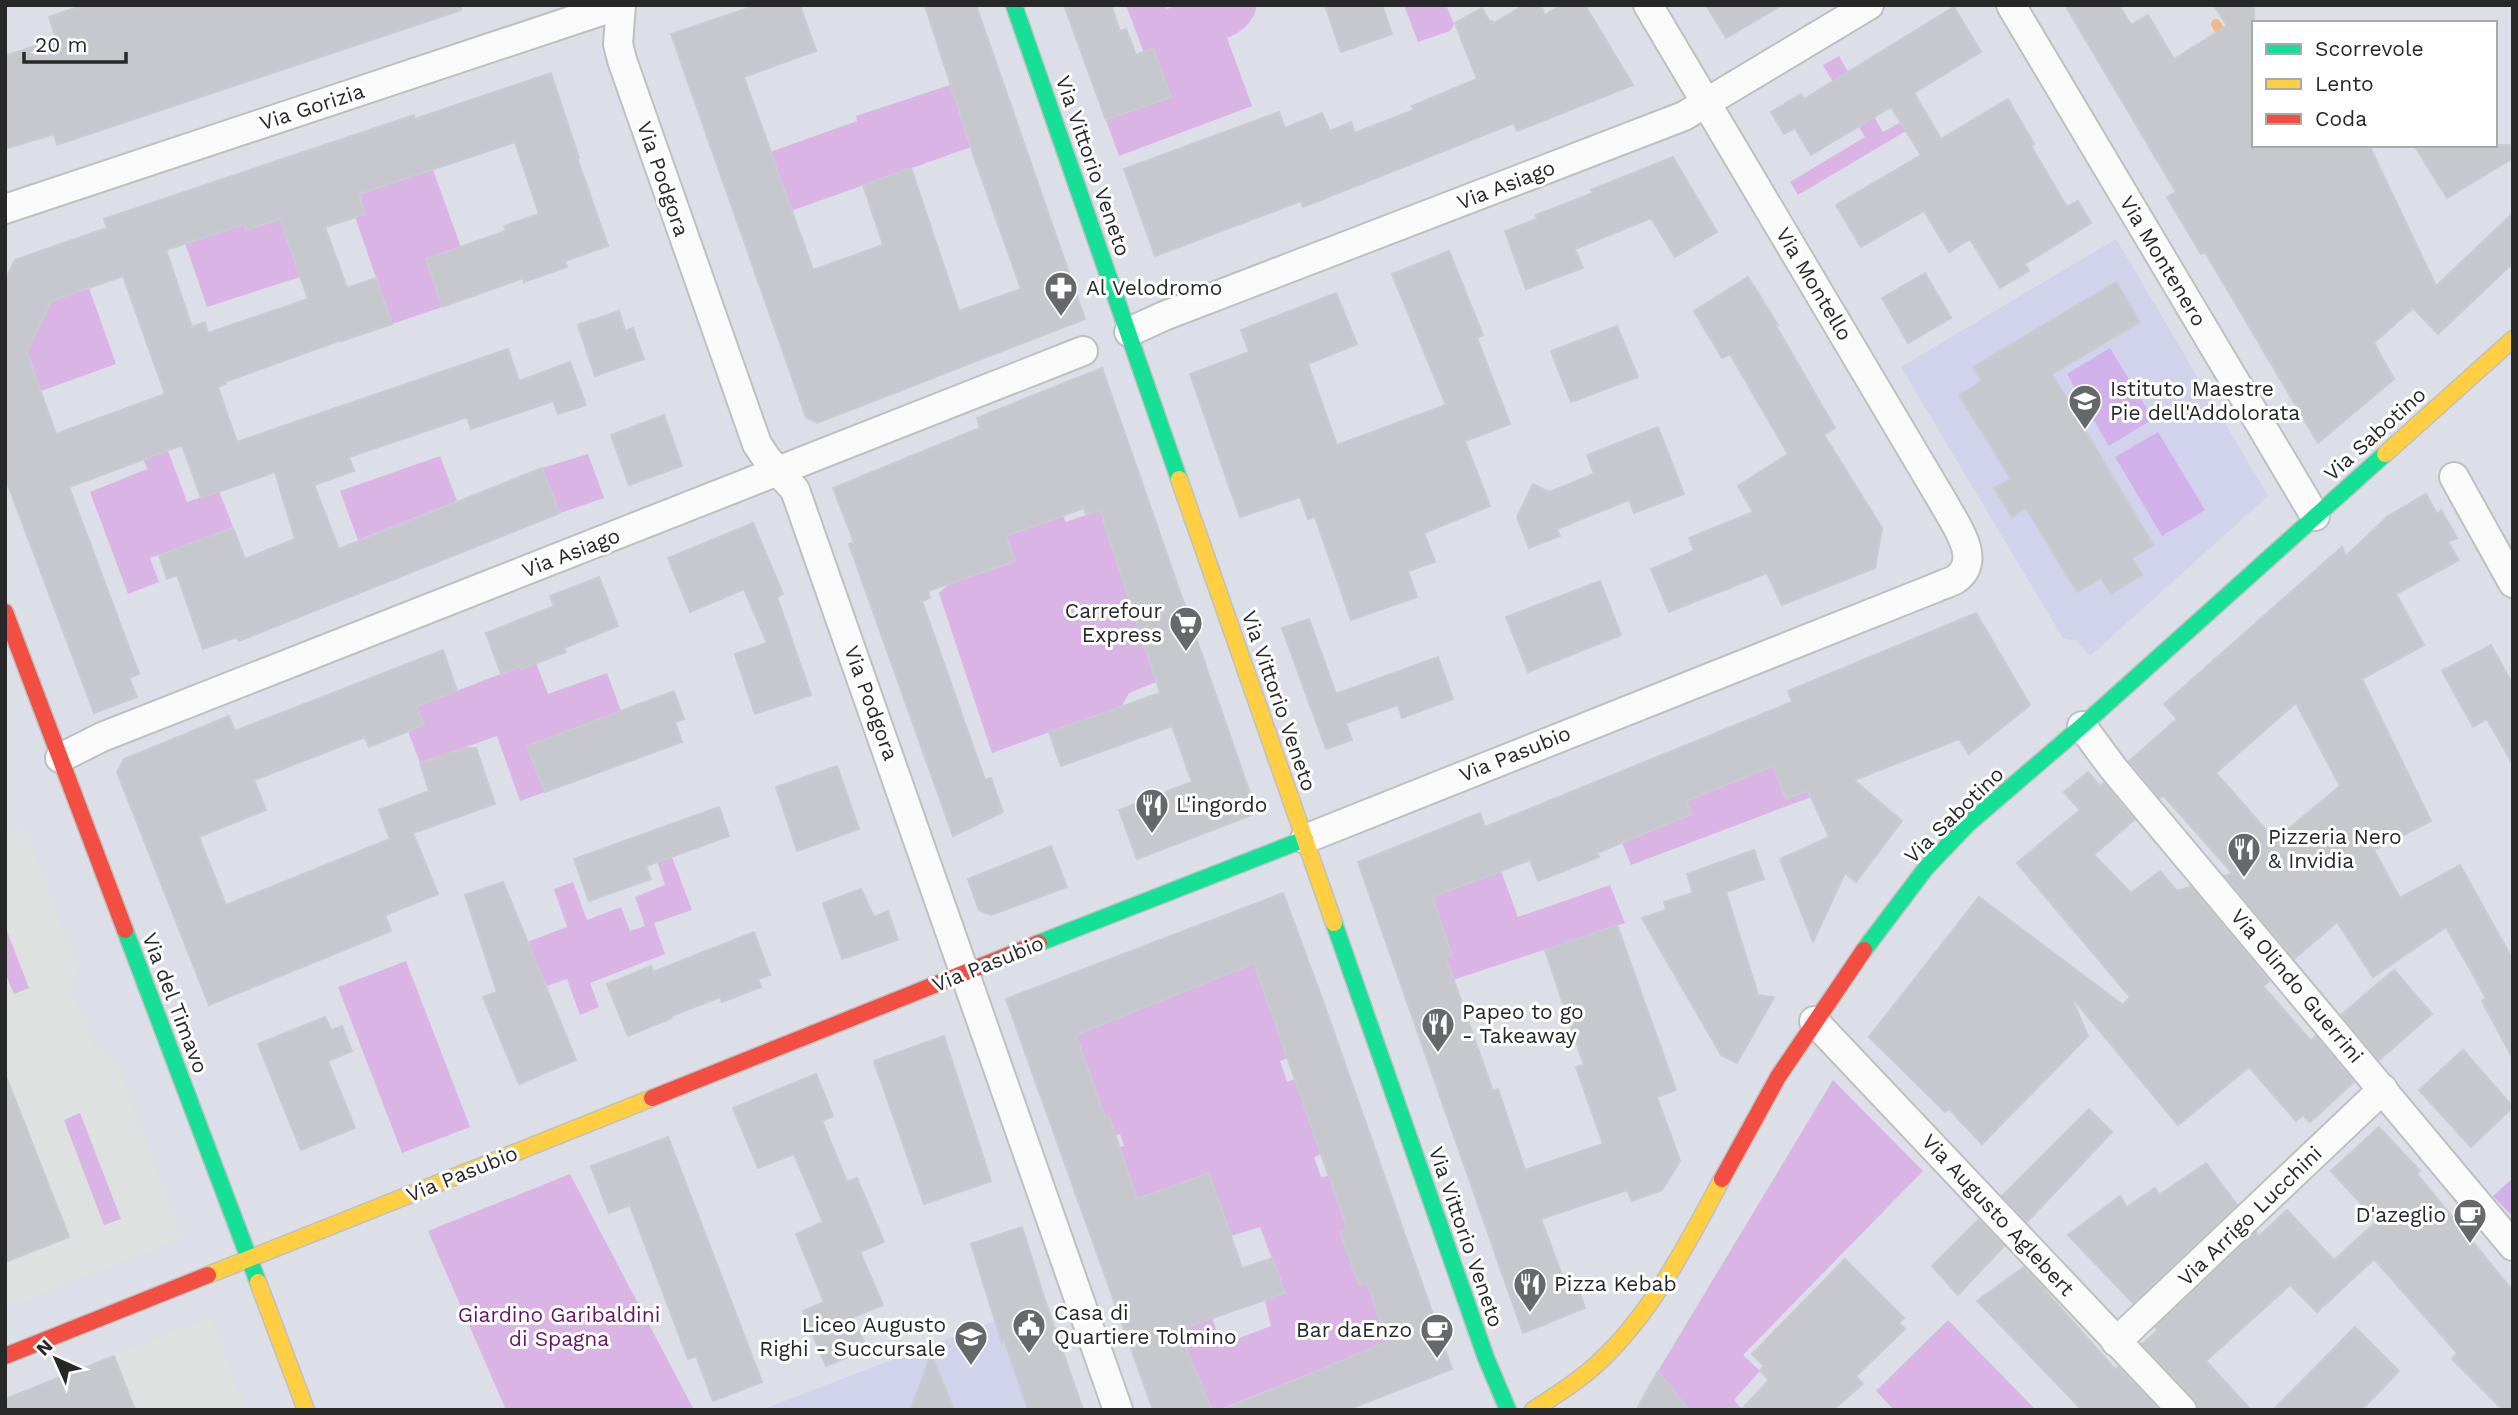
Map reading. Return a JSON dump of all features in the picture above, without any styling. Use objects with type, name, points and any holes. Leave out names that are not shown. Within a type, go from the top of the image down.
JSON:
[{"type":"street","name":"Via Gorizia","points":[[5,209],[620,5]]},
{"type":"street","name":"Via Podgora","points":[[620,5],[618,44],[622,60],[757,444],[795,490],[1118,1410]]},
{"type":"street","name":"Via Vittorio Veneto","points":[[1014,5],[1486,1358],[1508,1410]]},
{"type":"street","name":"Via Montello","points":[[1648,5],[1961,533],[1969,556],[1967,567]]},
{"type":"street","name":"Via Asiago","points":[[1129,332],[1164,316],[1668,122],[1706,103],[1869,5]]},
{"type":"street","name":"Via Montenero","points":[[2011,5],[2315,516]]},
{"type":"street","name":"Via Sabotino","points":[[1533,1410],[1600,1362],[1645,1309],[1708,1205],[1778,1077],[1874,935],[1926,868],[1968,824],[2082,726],[2513,339]]},
{"type":"street","name":"Via Asiago","points":[[60,758],[102,737],[1083,351]]},
{"type":"street","points":[[2454,477],[2513,583]]},
{"type":"street","name":"Via Pasubio","points":[[5,1356],[1935,588],[1956,579],[1967,567]]},
{"type":"street","name":"Via del Timavo","points":[[5,612],[306,1410]]},
{"type":"street","name":"Via Olindo Guerrini","points":[[2082,726],[2113,768],[2513,1246]]},
{"type":"street","name":"Via Augusto Aglebert","points":[[1814,1021],[2182,1410]]},
{"type":"street","name":"Via Arrigo Lucchini","points":[[2116,1342],[2383,1089]]},
{"type":"shaded area","name":"Istituto Maestre Pie dell'Addolorata","points":[[2116,239],[2268,496],[2090,656],[2077,641],[2063,638],[1901,367]]},
{"type":"shaded area","points":[[2110,348],[2153,419],[2109,446],[2067,374]]},
{"type":"shaded area","points":[[2158,432],[2205,510],[2162,536],[2115,457]]},
{"type":"shaded area","points":[[24,825],[76,964],[77,975],[71,986],[94,1047],[111,1055],[117,1064],[182,1238],[5,1308],[5,833]]},
{"type":"shaded area","points":[[2513,1178],[2513,1217],[2493,1196]]},
{"type":"shaded area","name":"Liceo Augusto Righi - Succursale","points":[[1045,1302],[1083,1410],[761,1410]]},
{"type":"shaded area","points":[[211,1317],[246,1410],[5,1410],[5,1399]]},
{"type":"green space","points":[[1126,5],[1165,5],[1167,9],[1178,5],[1257,5],[1246,26],[1227,38],[1252,106],[1119,156],[1106,120],[1171,97],[1158,60],[1148,64]]},
{"type":"green space","points":[[1404,5],[1446,5],[1454,24],[1450,31],[1418,42]]},
{"type":"green space","points":[[1839,56],[1883,132],[1901,122],[1906,131],[1798,195],[1790,182],[1865,137],[1823,65]]},
{"type":"green space","points":[[950,85],[971,147],[791,211],[770,152],[857,121],[856,116]]},
{"type":"green space","points":[[433,170],[461,247],[426,260],[442,307],[392,324],[355,217],[365,213],[356,185],[405,179]]},
{"type":"green space","points":[[280,218],[300,277],[207,307],[185,243],[244,224],[246,230]]},
{"type":"green space","points":[[89,288],[116,364],[41,391],[27,352],[51,301]]},
{"type":"green space","points":[[149,399],[187,502],[219,491],[233,527],[150,558],[159,582],[128,594],[90,492],[147,469],[125,409]]},
{"type":"green space","points":[[588,454],[604,498],[560,513],[542,468]]},
{"type":"green space","points":[[440,456],[457,501],[358,540],[340,491]]},
{"type":"green space","points":[[1100,510],[1156,682],[1129,693],[1122,706],[992,753],[939,593],[949,584],[1015,562],[1006,536],[1063,516],[1066,522]]},
{"type":"green space","points":[[536,663],[548,694],[607,673],[621,711],[617,713],[634,760],[594,774],[576,728],[528,746],[545,792],[520,801],[497,736],[420,763],[408,731],[424,724],[415,700],[449,694],[521,666],[522,669]]},
{"type":"green space","points":[[1773,766],[1786,799],[1808,790],[1811,797],[1631,865],[1622,843],[1691,814],[1678,780],[1705,768],[1714,790]]},
{"type":"green space","points":[[670,852],[692,910],[654,923],[665,954],[590,983],[599,1007],[580,1015],[567,979],[544,987],[527,942],[567,927],[554,889],[573,882],[587,920],[621,907],[630,931],[645,926],[635,897],[665,885],[656,858]]},
{"type":"green space","points":[[1501,871],[1518,917],[1610,885],[1625,923],[1453,980],[1432,897]]},
{"type":"green space","points":[[5,926],[29,988],[14,994],[5,973]]},
{"type":"green space","points":[[406,961],[470,1127],[402,1153],[338,987]]},
{"type":"green space","points":[[1254,964],[1288,1058],[1280,1061],[1287,1082],[1295,1079],[1321,1154],[1314,1157],[1321,1177],[1329,1176],[1347,1228],[1340,1233],[1359,1284],[1367,1283],[1383,1329],[1408,1334],[1218,1410],[1202,1410],[1193,1367],[1184,1341],[1188,1340],[1184,1330],[1190,1328],[1184,1311],[1196,1270],[1219,1338],[1226,1343],[1271,1326],[1265,1301],[1285,1293],[1260,1227],[1231,1236],[1209,1174],[1137,1199],[1119,1147],[1124,1146],[1120,1134],[1116,1135],[1109,1116],[1105,1117],[1075,1034]]},
{"type":"green space","points":[[1833,1080],[1923,1171],[1743,1355],[1760,1371],[1734,1400],[1743,1410],[1688,1410],[1658,1371]]},
{"type":"green space","points":[[80,1113],[121,1219],[104,1225],[64,1120]]},
{"type":"green space","name":"Giardino Garibaldini di Spagna","points":[[570,1174],[694,1410],[506,1410],[428,1231]]},
{"type":"green space","points":[[1948,1320],[2036,1410],[1894,1410],[1876,1391]]},
{"type":"building","points":[[84,5],[461,5],[461,10],[57,145],[54,134],[5,149],[5,56],[56,39],[49,17]]},
{"type":"building","points":[[757,5],[800,5],[816,51],[744,77],[813,270],[883,245],[863,185],[911,168],[959,311],[1021,289],[972,151],[925,5],[976,5],[1085,319],[817,423],[806,417],[671,34]]},
{"type":"building","points":[[1064,5],[1111,5],[1120,31],[1126,29],[1136,55],[1153,48],[1171,97],[1106,120]]},
{"type":"building","points":[[1325,5],[1382,5],[1392,34],[1341,52]]},
{"type":"building","points":[[1524,5],[1540,5],[1545,15],[1562,5],[1585,5],[1633,85],[1517,131],[1514,123],[1303,207],[1301,201],[1155,256],[1124,169],[1279,112],[1285,128],[1322,113],[1330,131],[1351,122],[1355,133],[1414,110],[1412,106],[1477,79],[1455,23],[1482,8],[1490,22],[1494,23]]},
{"type":"building","points":[[1706,5],[1782,5],[1726,38]]},
{"type":"building","points":[[2065,5],[2119,5],[2131,25],[2148,15],[2174,59],[2227,26],[2214,5],[2254,5],[2252,147],[2370,147],[2436,286],[2513,213],[2513,263],[2438,334],[2413,308],[2374,343],[2394,379],[2318,443],[2205,252],[2201,254],[2167,197],[2176,192]]},
{"type":"building","points":[[1954,7],[1981,52],[1914,93],[1941,139],[2008,99],[2034,144],[2031,146],[2067,207],[2078,201],[2091,223],[2025,264],[2029,271],[2000,288],[1970,239],[1949,252],[1924,211],[1861,247],[1836,205],[1921,155],[1891,107],[1811,155],[1795,128],[1784,134],[1771,112],[1801,94],[1804,99]]},
{"type":"building","points":[[551,73],[608,246],[565,261],[567,267],[524,282],[523,278],[442,307],[426,259],[506,231],[504,226],[539,214],[515,142],[359,194],[365,214],[325,227],[347,288],[376,278],[392,324],[225,382],[226,384],[218,387],[237,442],[508,349],[519,381],[570,362],[586,405],[558,414],[553,401],[471,429],[467,417],[349,457],[354,471],[314,485],[339,549],[542,468],[560,513],[239,641],[237,637],[203,649],[177,575],[167,579],[159,555],[233,528],[245,559],[295,539],[275,472],[201,498],[182,445],[69,487],[139,674],[129,678],[137,697],[94,713],[5,477],[5,280],[15,260],[107,228],[104,219],[414,115],[415,119]],"holes":[[[280,219],[308,299],[208,333],[205,322],[192,327],[166,250],[244,224],[246,230]],[[123,276],[165,394],[56,434],[27,352],[51,301]]]},
{"type":"building","points":[[2513,145],[2513,158],[2447,198],[2415,147]]},
{"type":"building","points":[[1673,157],[1717,232],[1675,257],[1651,218],[1575,249],[1583,268],[1526,289],[1505,231],[1537,219],[1536,215],[1593,193],[1591,190]]},
{"type":"building","points":[[1449,251],[1483,335],[1477,338],[1510,424],[1465,441],[1490,506],[1424,533],[1435,562],[1408,571],[1417,597],[1351,620],[1315,517],[1308,519],[1300,497],[1240,517],[1190,374],[1249,352],[1241,330],[1336,293],[1357,344],[1308,364],[1337,445],[1446,405],[1392,274]]},
{"type":"building","points":[[1925,273],[1951,318],[1908,343],[1882,298]]},
{"type":"building","points":[[1748,277],[1835,428],[1824,435],[1882,528],[1875,568],[1782,605],[1767,573],[1669,612],[1651,569],[1694,551],[1689,538],[1753,512],[1738,486],[1788,454],[1730,354],[1722,358],[1694,311]]},
{"type":"building","points":[[2116,282],[2140,322],[2052,374],[2153,545],[2132,558],[2142,575],[2111,594],[2101,578],[2077,592],[2026,508],[2012,517],[1994,488],[2011,479],[1959,395],[1982,381],[1973,367]]},
{"type":"building","points":[[619,311],[625,331],[633,328],[644,359],[595,376],[578,325]]},
{"type":"building","points":[[1617,326],[1638,377],[1571,402],[1551,351]]},
{"type":"building","points":[[1102,368],[1257,813],[1137,859],[1119,810],[1192,782],[1172,726],[1061,766],[1049,732],[1160,693],[1100,510],[1086,515],[1084,508],[1006,536],[1015,561],[928,591],[930,598],[922,601],[985,780],[991,778],[1003,812],[953,836],[849,544],[854,542],[833,488],[980,428],[977,418]]},
{"type":"building","points":[[664,415],[682,466],[629,485],[611,435]]},
{"type":"building","points":[[1658,427],[1684,494],[1634,513],[1629,500],[1557,529],[1560,536],[1529,548],[1517,517],[1533,484],[1549,492],[1594,474],[1587,455]]},
{"type":"building","points":[[2426,494],[2437,514],[2441,510],[2457,538],[2448,542],[2459,560],[2396,594],[2424,645],[2362,679],[2431,821],[2374,850],[2400,898],[2460,865],[2513,960],[2513,1059],[2482,1001],[2486,998],[2446,927],[2373,977],[2337,922],[2294,959],[2225,876],[2232,873],[2163,795],[2160,798],[2129,761],[2177,719],[2164,704],[2342,547],[2346,556],[2388,516]],"holes":[[[2296,703],[2340,786],[2275,840],[2216,773]]]},
{"type":"building","points":[[753,523],[783,594],[777,597],[811,695],[755,714],[735,654],[767,643],[744,589],[690,612],[668,558]]},
{"type":"building","points":[[599,577],[618,626],[564,648],[566,652],[501,674],[486,633],[554,606],[550,596]]},
{"type":"building","points":[[1600,581],[1621,635],[1528,672],[1506,617]]},
{"type":"building","points":[[1976,613],[2030,705],[1969,754],[1959,739],[1854,780],[1902,821],[1856,882],[1845,873],[1813,942],[1780,859],[1829,837],[1808,790],[1786,799],[1773,766],[1686,801],[1692,814],[1597,853],[1599,857],[1538,881],[1530,860],[1432,897],[1452,955],[1446,958],[1493,1091],[1498,1089],[1525,1170],[1603,1144],[1576,1067],[1584,1065],[1545,950],[1617,925],[1676,1090],[1657,1097],[1680,1161],[1662,1190],[1632,1201],[1627,1190],[1541,1219],[1566,1286],[1576,1283],[1585,1308],[1523,1333],[1358,862],[1480,813],[1485,827],[1792,702],[1788,691]]},
{"type":"building","points":[[1309,619],[1336,694],[1438,657],[1453,699],[1402,718],[1398,705],[1346,723],[1352,740],[1326,749],[1282,628]]},
{"type":"building","points":[[2491,645],[2513,685],[2513,765],[2487,719],[2473,727],[2442,671]]},
{"type":"building","points":[[443,650],[457,691],[417,706],[424,725],[369,747],[365,737],[254,780],[266,810],[199,837],[226,905],[390,839],[379,810],[429,791],[420,763],[465,748],[476,748],[495,804],[413,833],[438,894],[385,915],[391,931],[209,1005],[117,772],[124,759],[229,716],[235,731]]},
{"type":"building","points":[[674,691],[684,719],[675,722],[682,742],[545,792],[527,746]]},
{"type":"building","points":[[837,766],[859,829],[797,851],[776,787]]},
{"type":"building","points":[[2088,772],[2100,786],[2104,783],[2134,820],[2094,855],[2131,893],[2160,871],[2177,891],[2191,887],[2269,981],[2263,986],[2311,1041],[2316,1036],[2354,1082],[2310,1122],[2303,1115],[2296,1121],[2249,1067],[2178,1125],[2074,1000],[2088,1036],[1982,1144],[1949,1109],[1945,1112],[1869,1037],[1979,897],[2123,1005],[2130,997],[2017,863],[2080,810],[2064,792]]},
{"type":"building","points":[[719,807],[729,836],[646,866],[651,879],[589,901],[574,859]]},
{"type":"building","points":[[1051,846],[1067,887],[991,915],[979,910],[968,879]]},
{"type":"building","points":[[1754,850],[1764,879],[1726,892],[1758,995],[1774,997],[1737,1063],[1721,1055],[1642,918],[1666,910],[1664,902],[1693,893],[1687,874]]},
{"type":"building","points":[[503,882],[576,1060],[519,1084],[483,997],[497,992],[465,895]]},
{"type":"building","points":[[861,889],[874,917],[888,911],[898,940],[842,959],[823,903]]},
{"type":"building","points":[[1283,893],[1452,1369],[1347,1410],[1222,1410],[1387,1342],[1367,1283],[1359,1285],[1340,1232],[1347,1228],[1254,963],[1076,1035],[1105,1117],[1109,1116],[1137,1199],[1209,1173],[1242,1268],[1273,1258],[1285,1293],[1184,1330],[1188,1340],[1183,1342],[1212,1410],[1153,1410],[1006,999]]},
{"type":"building","points":[[754,932],[770,975],[758,979],[761,987],[722,1002],[720,997],[628,1036],[607,984],[651,966],[653,972]]},
{"type":"building","points":[[2394,970],[2432,1014],[2379,1060],[2341,1015]]},
{"type":"building","points":[[325,1017],[331,1030],[342,1026],[352,1051],[328,1061],[355,1128],[301,1150],[258,1044]]},
{"type":"building","points":[[944,1036],[991,1181],[924,1204],[874,1061]]},
{"type":"building","points":[[2463,1050],[2513,1107],[2471,1147],[2419,1090]]},
{"type":"building","points":[[816,1074],[833,1116],[822,1121],[847,1182],[857,1178],[884,1242],[860,1252],[883,1305],[853,1317],[867,1349],[826,1366],[803,1311],[824,1302],[796,1234],[823,1222],[794,1154],[758,1168],[733,1108]]},
{"type":"building","points":[[5,1079],[69,1237],[5,1262]]},
{"type":"building","points":[[2089,1109],[2112,1132],[2027,1222],[2002,1196]]},
{"type":"building","points":[[2379,1127],[2420,1171],[2417,1174],[2513,1291],[2513,1410],[2503,1410],[2452,1359],[2457,1353],[2374,1259],[2317,1312],[2290,1285],[2206,1361],[2251,1410],[2198,1410],[2194,1399],[2142,1344],[2158,1330],[2155,1327],[2256,1232],[2259,1236],[2287,1210],[2334,1260],[2377,1221],[2331,1171]]},
{"type":"building","points":[[668,1137],[762,1382],[713,1401],[696,1356],[688,1359],[630,1205],[609,1213],[591,1166]]},
{"type":"building","points":[[2206,1163],[2237,1205],[2133,1303],[2068,1235],[2120,1196],[2127,1207],[2155,1188],[2159,1195]]},
{"type":"building","points":[[1979,1219],[2004,1246],[1958,1295],[1932,1266]]},
{"type":"building","points":[[1022,1227],[1083,1410],[1028,1410],[1004,1339],[1002,1343],[971,1244]]},
{"type":"building","points":[[1845,1259],[1904,1318],[1899,1323],[1905,1329],[1856,1376],[1863,1384],[1833,1410],[1741,1410],[1769,1380],[1760,1371],[1764,1366],[1752,1354]]},
{"type":"building","points":[[2024,1267],[2115,1369],[2118,1367],[2159,1410],[2082,1410],[1977,1301]]},
{"type":"building","points":[[2355,1327],[2399,1371],[2377,1394],[2361,1410],[2273,1410]]},
{"type":"building","points":[[931,1354],[954,1410],[911,1410]]},
{"type":"building","points":[[114,1356],[135,1410],[5,1410],[5,1399]]},
{"type":"building","points":[[1658,1371],[1689,1410],[1636,1410]]},
{"type":"waterway","points":[[2216,24],[2227,43]]},
{"type":"traffic: fast","points":[[1014,5],[1179,479]]},
{"type":"traffic: fast","points":[[1864,950],[1926,868],[1968,824],[2082,726],[2385,454]]},
{"type":"traffic: fast","points":[[1039,943],[1305,839]]},
{"type":"traffic: fast","points":[[1334,923],[1486,1358],[1508,1410]]},
{"type":"traffic: fast","points":[[125,930],[258,1282]]},
{"type":"traffic: slow","points":[[2385,454],[2513,339]]},
{"type":"traffic: slow","points":[[1179,479],[1334,923]]},
{"type":"traffic: slow","points":[[208,1275],[652,1098]]},
{"type":"traffic: slow","points":[[1533,1410],[1591,1369],[1636,1321],[1668,1275],[1722,1179]]},
{"type":"traffic: slow","points":[[258,1282],[306,1410]]},
{"type":"traffic: jam","points":[[5,612],[125,930]]},
{"type":"traffic: jam","points":[[652,1098],[1039,943]]},
{"type":"traffic: jam","points":[[1722,1179],[1778,1077],[1864,950]]},
{"type":"traffic: jam","points":[[5,1356],[208,1275]]},
{"type":"place","name":"Al Velodromo","points":[[1061,318]]},
{"type":"place","name":"Istituto Maestre Pie dell'Addolorata","points":[[2085,431]]},
{"type":"place","name":"Carrefour Express","points":[[1186,653]]},
{"type":"place","name":"L'ingordo","points":[[1152,835]]},
{"type":"place","name":"Pizzeria Nero & Invidia","points":[[2244,879]]},
{"type":"place","name":"Papeo to go - Takeaway","points":[[1438,1054]]},
{"type":"place","name":"D'azeglio","points":[[2470,1245]]},
{"type":"place","name":"Pizza Kebab","points":[[1530,1314]]},
{"type":"place","name":"Casa di Quartiere Tolmino","points":[[1029,1355]]},
{"type":"place","name":"Bar daEnzo","points":[[1437,1360]]},
{"type":"place","name":"Liceo Augusto Righi - Succursale","points":[[971,1367]]}]
